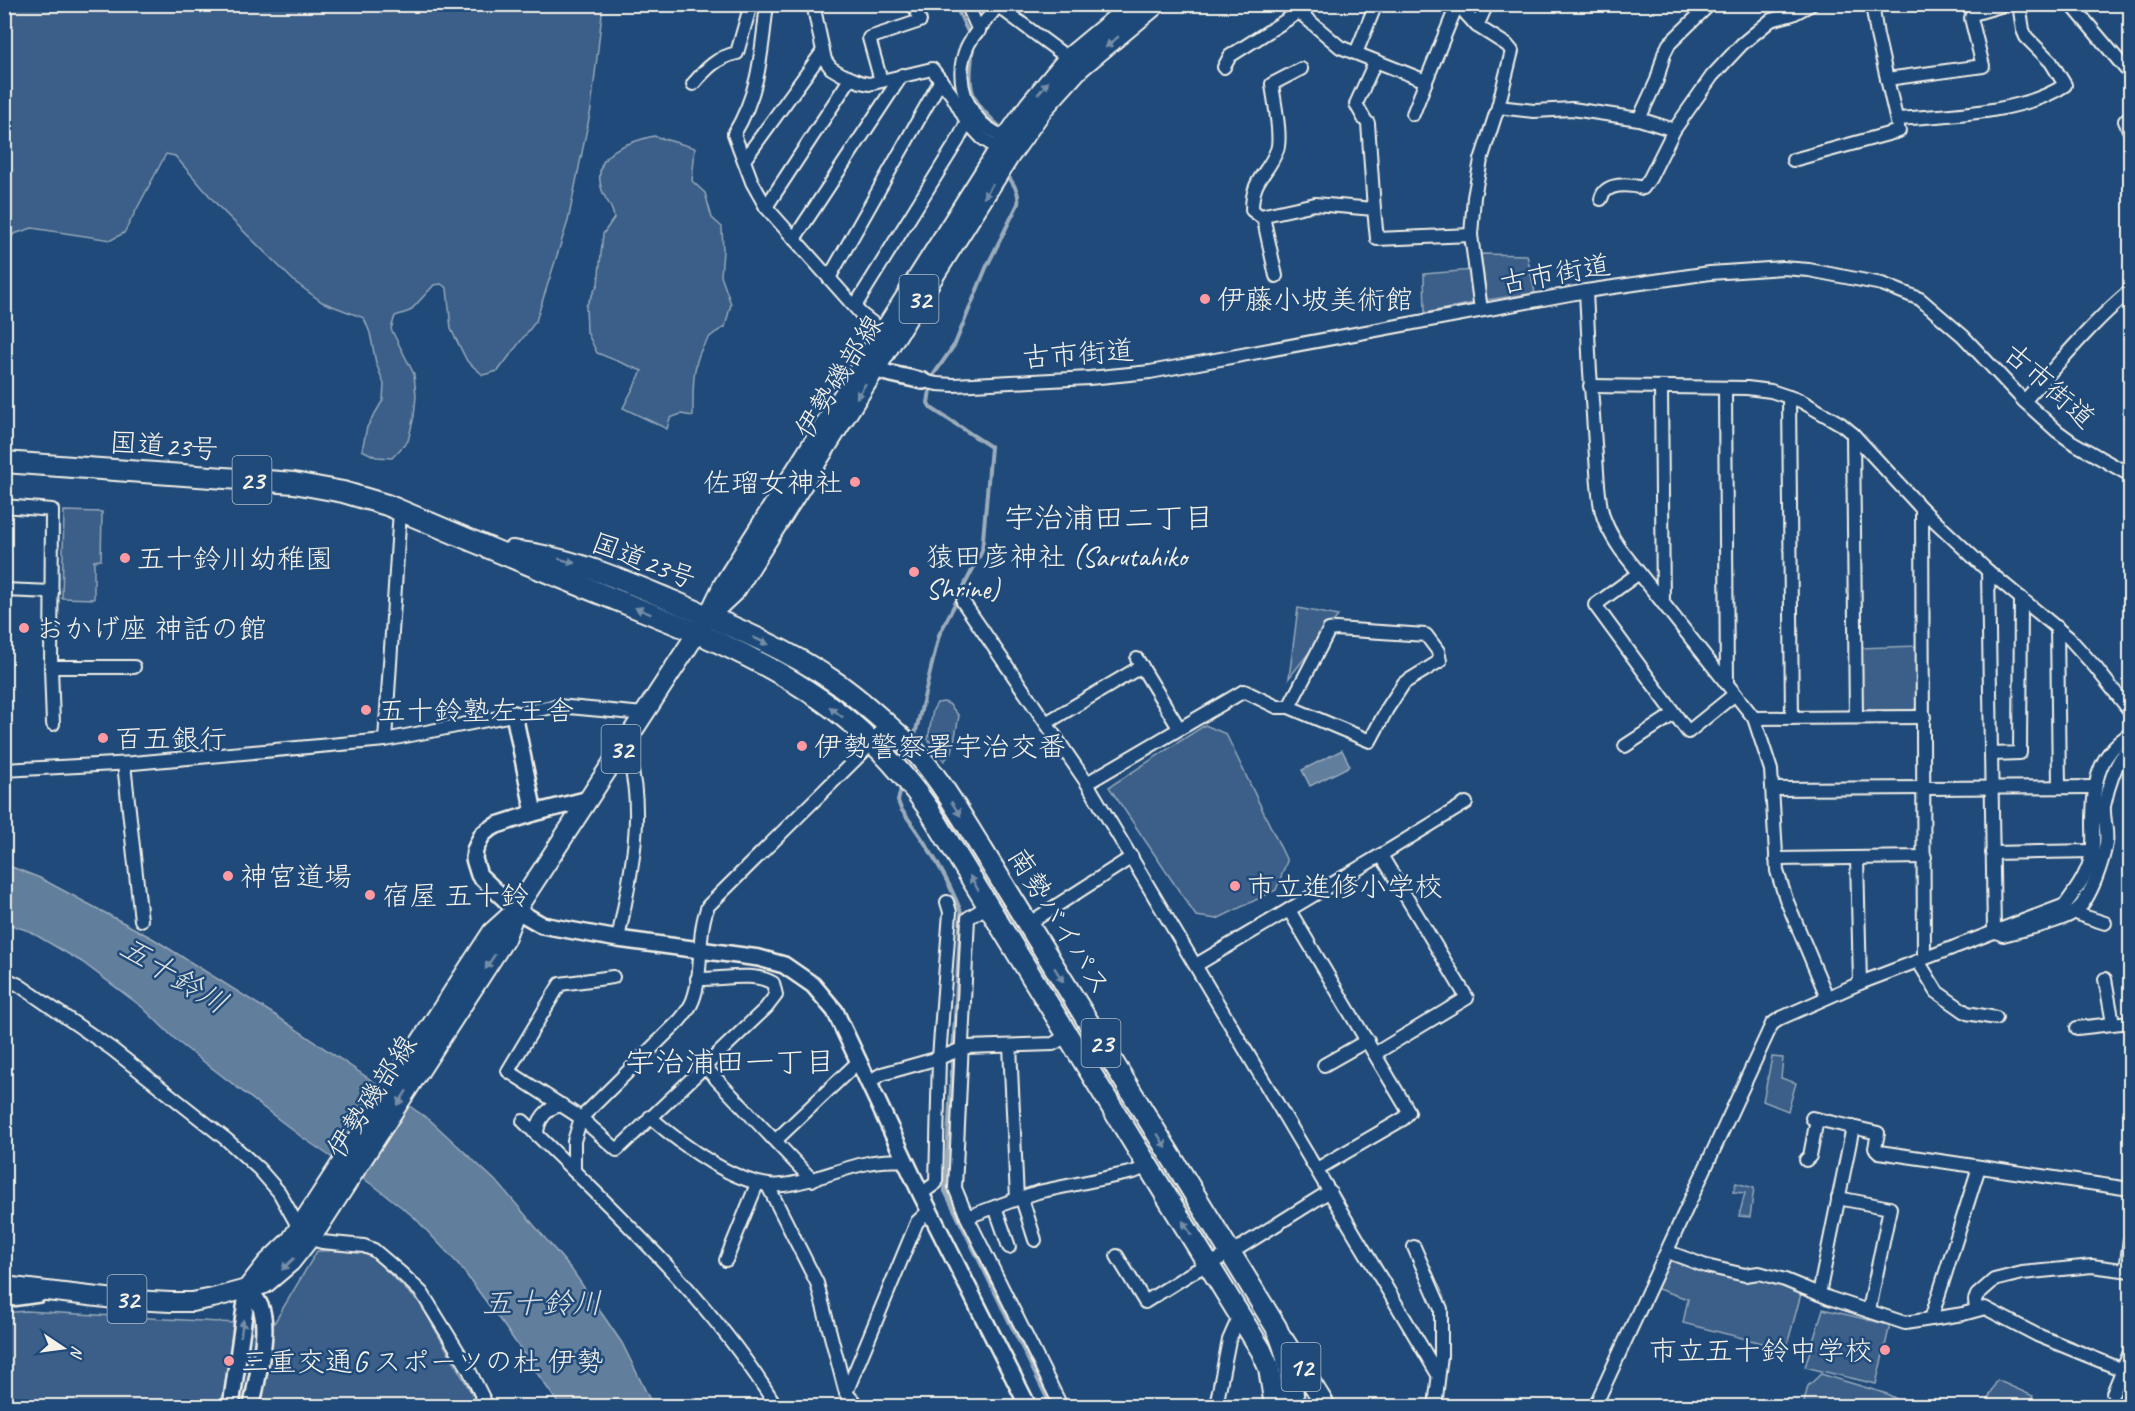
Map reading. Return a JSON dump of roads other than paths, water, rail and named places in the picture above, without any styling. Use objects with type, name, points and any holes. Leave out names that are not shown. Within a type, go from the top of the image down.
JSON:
[{"type":"highway","name":"国道23号","points":[[4,462],[294,483],[360,496],[400,510],[697,633]]},
{"type":"highway","name":"国道23号","points":[[488,548],[544,555],[594,569],[708,616]]},
{"type":"highway","name":"南勢バイパス","points":[[708,616],[790,655],[851,693],[903,739],[947,795],[1276,1327],[1293,1379],[1294,1406]]},
{"type":"highway","name":"南勢バイパス","points":[[697,633],[782,674],[810,692],[872,743],[914,788],[1261,1350],[1269,1368],[1275,1407]]},
{"type":"main road","name":"伊勢磯部線","points":[[869,365],[883,331],[1001,144],[1029,105],[1068,58],[1133,8],[1157,4]]},
{"type":"main road","name":"伊勢磯部線","points":[[249,1287],[267,1263],[291,1240],[308,1228],[428,1044],[492,932],[516,910],[708,616],[723,585],[1010,156],[1044,108],[1133,8]]},
{"type":"main road","name":"32","points":[[4,1286],[170,1302],[192,1302],[249,1287]]},
{"type":"main road","name":"12","points":[[1276,1327],[1326,1407]]},
{"type":"main road","name":"12","points":[[1261,1350],[1294,1406]]},
{"type":"street","points":[[693,84],[711,64],[736,53],[750,4]]},
{"type":"street","points":[[767,4],[759,67],[753,93],[746,114],[734,134],[760,198],[766,207],[855,306],[883,331]]},
{"type":"street","points":[[813,4],[825,60],[831,68],[850,79],[869,84],[932,69],[967,122],[982,138],[1001,144]]},
{"type":"street","points":[[881,81],[868,38],[920,21],[914,4]]},
{"type":"street","points":[[966,4],[979,31]]},
{"type":"street","points":[[1356,53],[1376,4]]},
{"type":"street","points":[[1477,26],[1487,4]]},
{"type":"street","points":[[1639,119],[1657,81],[1669,44],[1710,4]]},
{"type":"street","points":[[1601,199],[1602,194],[1610,188],[1630,184],[1643,188],[1674,130],[1712,76],[1742,44],[1771,20],[1793,14],[1812,4]]},
{"type":"street","points":[[1793,160],[1899,131],[1876,35],[1872,4]]},
{"type":"street","points":[[1887,79],[1983,66],[1971,18],[1974,14],[2007,4]]},
{"type":"street","points":[[1897,119],[1964,114],[2003,107],[2034,100],[2065,85],[2051,62],[2024,33],[2019,4]]},
{"type":"street","points":[[2071,4],[2071,7],[2130,74]]},
{"type":"street","points":[[1001,144],[973,111],[962,87],[961,76],[962,63],[968,45],[998,5],[1068,58]]},
{"type":"street","points":[[1413,114],[1457,5],[1477,26],[1512,51],[1498,107],[1481,160],[1474,197],[1472,236],[1481,310]]},
{"type":"street","points":[[1224,67],[1230,56],[1299,12],[1340,47],[1426,81]]},
{"type":"street","points":[[744,160],[823,51]]},
{"type":"street","points":[[1375,62],[1356,104],[1366,122],[1377,239],[1472,236]]},
{"type":"street","points":[[1301,69],[1272,84],[1279,143],[1269,165],[1256,183],[1252,210],[1263,216],[1315,204],[1374,209]]},
{"type":"street","points":[[794,239],[902,75]]},
{"type":"street","points":[[766,207],[850,79]]},
{"type":"street","points":[[829,278],[941,80]]},
{"type":"street","points":[[1498,107],[1534,111],[1572,109],[1639,119],[1674,130]]},
{"type":"street","points":[[2130,116],[2125,121],[2130,132]]},
{"type":"street","points":[[855,306],[967,122]]},
{"type":"street","points":[[1263,216],[1276,276]]},
{"type":"street","name":"古市街道","points":[[923,381],[954,385],[1089,378],[1150,372],[1586,291],[1710,273],[1783,268],[1809,270],[1882,284],[1920,299],[1936,310],[1963,336],[2024,401],[2072,442],[2130,475]]},
{"type":"street","points":[[1586,291],[1590,386],[1601,510],[1611,537],[1754,718],[1771,770],[1777,871],[1786,899],[1827,997]]},
{"type":"street","points":[[2024,401],[2103,313],[2130,291]]},
{"type":"street","points":[[869,365],[887,373],[923,381]]},
{"type":"street","points":[[1590,386],[1656,385],[1771,391],[1790,396],[1822,412],[1853,434],[1922,509],[1988,571],[2069,638],[2130,711]]},
{"type":"street","points":[[1661,387],[1663,603]]},
{"type":"street","points":[[1725,388],[1728,684]]},
{"type":"street","points":[[1790,396],[1792,718]]},
{"type":"street","points":[[1853,434],[1856,717]]},
{"type":"street","points":[[4,506],[52,510],[53,724]]},
{"type":"street","points":[[1922,509],[1924,857],[1921,960],[1937,992],[1967,1013],[1996,1018]]},
{"type":"street","points":[[385,740],[400,510]]},
{"type":"street","points":[[1988,571],[1994,931]]},
{"type":"street","points":[[1639,573],[1595,605],[1688,732],[1735,694]]},
{"type":"street","points":[[4,590],[52,592]]},
{"type":"street","points":[[1992,754],[2020,753],[2021,598]]},
{"type":"street","points":[[963,602],[1088,783],[1437,1373]]},
{"type":"street","points":[[2056,627],[2059,786]]},
{"type":"street","points":[[1088,783],[1244,691],[1277,707],[1289,708],[1370,741],[1404,683],[1440,661],[1438,651],[1426,635],[1329,630],[1289,708]]},
{"type":"street","points":[[1046,723],[1139,663],[1179,728]]},
{"type":"street","points":[[51,667],[134,667]]},
{"type":"street","points":[[4,770],[124,764],[385,740],[539,709],[573,706],[644,714]]},
{"type":"street","points":[[514,714],[534,813]]},
{"type":"street","points":[[1625,746],[1674,714]]},
{"type":"street","points":[[1754,718],[1924,717]]},
{"type":"street","points":[[574,1172],[574,1140],[582,1118],[680,1020],[693,1000],[704,917],[714,899],[872,743],[887,724]]},
{"type":"street","points":[[1595,1407],[1773,1024],[1781,1018],[1860,983],[2065,905],[2076,891],[2093,851],[2094,787],[2097,776],[2112,748],[2130,734]]},
{"type":"street","points":[[1994,931],[2003,935],[2067,916],[2077,910],[2091,889],[2103,855],[2106,840],[2104,805],[2120,759],[2130,749]]},
{"type":"street","points":[[618,753],[630,763],[637,801],[630,878],[618,939]]},
{"type":"street","points":[[124,764],[141,920]]},
{"type":"street","points":[[1773,789],[2094,787]]},
{"type":"street","points":[[589,799],[534,813],[488,830],[478,842],[475,850],[474,859],[479,875],[516,910],[542,925],[618,939],[700,949],[776,962],[805,977],[821,992],[835,1011],[921,1194],[1028,1407]]},
{"type":"street","points":[[1196,965],[1466,803]]},
{"type":"street","points":[[1992,853],[2093,851]]},
{"type":"street","points":[[1376,1053],[1467,999],[1381,855]]},
{"type":"street","points":[[1028,924],[1132,857]]},
{"type":"street","points":[[1776,859],[1924,857]]},
{"type":"street","points":[[1857,858],[1860,983]]},
{"type":"street","points":[[921,1194],[936,1183],[950,912],[947,902]]},
{"type":"street","points":[[988,906],[968,918],[955,1188],[967,1217],[1061,1407]]},
{"type":"street","points":[[1289,910],[1409,1112],[1403,1119],[1317,1170]]},
{"type":"street","points":[[2077,910],[2080,915],[2105,923]]},
{"type":"street","points":[[613,977],[560,984],[508,1071],[582,1118],[617,1150],[766,1008],[776,991],[773,983],[765,979],[722,976],[715,980],[697,979]]},
{"type":"street","points":[[4,978],[38,998],[112,1049],[227,1140],[259,1169],[322,1242],[364,1246],[382,1257],[408,1280],[422,1293],[439,1320],[467,1366],[487,1407]]},
{"type":"street","points":[[2105,979],[2113,1023]]},
{"type":"street","points":[[2077,1028],[2130,1022]]},
{"type":"street","points":[[868,1082],[882,1074],[967,1047],[1053,1044],[1068,1035]]},
{"type":"street","points":[[1324,1065],[1368,1040]]},
{"type":"street","points":[[1010,1046],[1019,1199],[1035,1240]]},
{"type":"street","points":[[776,1140],[859,1061]]},
{"type":"street","points":[[704,1066],[812,1180]]},
{"type":"street","points":[[537,1135],[541,1119],[554,1106],[562,1105]]},
{"type":"street","points":[[650,1117],[666,1131],[710,1160],[735,1175],[763,1185],[785,1185],[812,1180],[870,1162],[905,1160]]},
{"type":"street","points":[[1806,1160],[1810,1156],[1815,1119],[1878,1133],[1875,1148],[1879,1152],[2130,1189]]},
{"type":"street","points":[[523,1122],[616,1212],[680,1281],[715,1322],[776,1407]]},
{"type":"street","points":[[1819,1294],[1852,1127]]},
{"type":"street","points":[[967,1217],[1038,1192],[1134,1172],[1148,1166]]},
{"type":"street","points":[[1931,1319],[1979,1167]]},
{"type":"street","points":[[726,1260],[763,1185]]},
{"type":"street","points":[[763,1185],[817,1283],[846,1393],[858,1407]]},
{"type":"street","points":[[1117,1256],[1145,1302],[1231,1253],[1330,1191]]},
{"type":"street","points":[[1838,1198],[1890,1208],[1869,1310]]},
{"type":"street","points":[[995,1207],[1009,1247]]},
{"type":"street","points":[[846,1393],[917,1222],[930,1210]]},
{"type":"street","points":[[1976,1309],[1977,1295],[1994,1281],[2022,1273],[2092,1266],[2128,1270],[2130,1239]]},
{"type":"street","points":[[1413,1248],[1441,1309],[1441,1356],[1437,1373],[1435,1407]]},
{"type":"street","points":[[1668,1252],[1706,1266],[1745,1275],[1760,1273],[1785,1280],[1905,1323],[1963,1314],[1976,1309],[1990,1309],[2037,1335],[2127,1362],[2113,1393]]},
{"type":"street","points":[[4,1279],[17,1280],[51,1292]]},
{"type":"street","points":[[231,1407],[249,1287]]},
{"type":"street","points":[[249,1287],[257,1300],[264,1335],[252,1407]]},
{"type":"street","points":[[4,1299],[51,1292]]},
{"type":"street","points":[[1216,1407],[1229,1340],[1240,1315]]},
{"type":"water","points":[[1342,750],[1350,766],[1310,786],[1302,770]]},
{"type":"water","name":"五十鈴川","points":[[4,864],[40,878],[152,938],[275,1015],[430,1120],[500,1185],[572,1270],[622,1343],[653,1406],[560,1406],[459,1265],[414,1217],[377,1188],[303,1138],[178,1042],[142,1007],[82,962],[29,931],[5,923]]},
{"type":"waterway","points":[[955,4],[967,30]]},
{"type":"waterway","points":[[973,47],[971,73],[973,92],[982,108],[1000,127]]},
{"type":"waterway","points":[[914,739],[939,635],[982,551],[991,447],[931,408],[928,403],[932,377],[955,344],[986,268],[1018,204],[1017,193],[1008,176]]},
{"type":"waterway","points":[[902,784],[898,801],[901,809],[935,859],[961,912],[945,1191],[1051,1406]]},
{"type":"place","name":"伊藤小坡美術館","points":[[1205,299]]},
{"type":"place","name":"佐瑠女神社","points":[[855,482]]},
{"type":"place","name":"五十鈴川幼稚園","points":[[125,558]]},
{"type":"place","name":"猿田彦神社 (Sarutahiko Shrine)","points":[[914,572]]},
{"type":"place","name":"おかげ座 神話の館","points":[[24,628]]},
{"type":"place","name":"五十鈴塾左王舎","points":[[366,710]]},
{"type":"place","name":"百五銀行","points":[[103,738]]},
{"type":"place","name":"伊勢警察署宇治交番","points":[[802,746]]},
{"type":"place","name":"神宮道場","points":[[228,876]]},
{"type":"place","name":"市立進修小学校","points":[[1235,886]]},
{"type":"place","name":"宿屋 五十鈴","points":[[370,895]]},
{"type":"place","name":"市立五十鈴中学校","points":[[1885,1350]]},
{"type":"place","name":"三重交通G スポーツの杜 伊勢","points":[[229,1361]]},
{"type":"district","name":"宇治浦田二丁目","points":[[1109,518]]},
{"type":"district","name":"宇治浦田一丁目","points":[[730,1062]]}]
